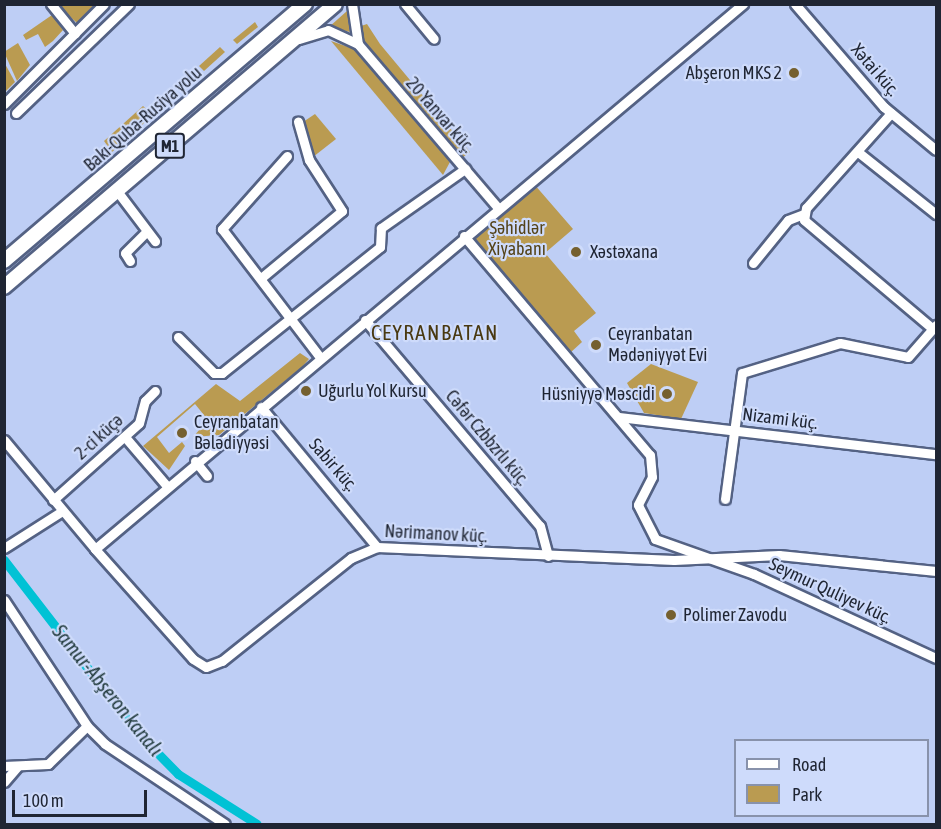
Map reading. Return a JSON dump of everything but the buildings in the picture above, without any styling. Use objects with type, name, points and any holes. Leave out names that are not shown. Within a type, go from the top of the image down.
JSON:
[{"type":"highway","name":"Bakı-Quba-Rusiya yolu","points":[[4,261],[304,4]]},
{"type":"highway","name":"Bakı-Quba-Rusiya yolu","points":[[4,287],[335,4]]},
{"type":"street","points":[[51,4],[75,34]]},
{"type":"street","points":[[4,104],[104,4]]},
{"type":"street","points":[[16,113],[129,4]]},
{"type":"street","points":[[352,4],[358,44]]},
{"type":"street","points":[[405,4],[434,39]]},
{"type":"street","points":[[94,549],[166,485],[743,4]]},
{"type":"street","name":"Xətai küç.","points":[[795,4],[891,112],[936,150]]},
{"type":"street","points":[[291,42],[328,30],[358,44]]},
{"type":"street","name":"20 Yanvar küç.","points":[[358,44],[498,208]]},
{"type":"street","points":[[753,263],[788,220],[804,214],[891,112]]},
{"type":"street","points":[[261,278],[342,211],[309,160],[298,122]]},
{"type":"street","points":[[858,152],[936,214]]},
{"type":"street","points":[[287,156],[222,225],[320,357]]},
{"type":"street","points":[[178,337],[218,375],[380,247],[381,228],[465,169]]},
{"type":"street","points":[[117,191],[155,241]]},
{"type":"street","points":[[725,499],[742,373],[840,343],[908,357],[934,327],[816,235],[804,214]]},
{"type":"street","points":[[130,261],[125,253],[147,231]]},
{"type":"street","points":[[464,236],[619,417],[653,466],[638,505],[646,530],[665,545],[708,558]]},
{"type":"street","name":"Cəfər Czbbzrlı küç.","points":[[365,320],[540,526],[548,556]]},
{"type":"street","name":"2-ci küçə","points":[[53,500],[125,437],[155,391]]},
{"type":"street","name":"Sabir küç.","points":[[261,407],[377,548]]},
{"type":"street","name":"Nizami küç.","points":[[619,417],[936,454]]},
{"type":"street","points":[[125,437],[166,485]]},
{"type":"street","name":"Nərimanov küç.","points":[[4,440],[94,549],[193,659],[206,667],[222,662],[351,558],[377,548],[548,556],[708,558],[803,556],[936,571]]},
{"type":"street","points":[[195,461],[207,476]]},
{"type":"street","points":[[4,533],[8,545],[62,511]]},
{"type":"street","name":"Seymur Quliyev küç.","points":[[708,558],[936,658]]},
{"type":"street","points":[[4,600],[87,726],[105,744],[225,825]]},
{"type":"street","points":[[4,766],[48,764],[87,726]]},
{"type":"street","points":[[4,782],[18,766]]},
{"type":"green space","points":[[56,4],[94,5],[77,23]]},
{"type":"green space","points":[[347,11],[350,32],[329,27]]},
{"type":"green space","points":[[52,15],[63,30],[53,41],[45,47],[38,34],[26,40],[23,35]]},
{"type":"green space","points":[[255,22],[258,27],[237,44],[233,40]]},
{"type":"green space","points":[[367,24],[380,44],[470,152],[462,158],[362,39],[361,26]]},
{"type":"green space","points":[[331,41],[354,49],[419,123],[450,162],[443,175]]},
{"type":"green space","points":[[18,43],[30,65],[17,81],[4,52]]},
{"type":"green space","points":[[220,47],[225,52],[204,71],[199,66]]},
{"type":"green space","points":[[4,62],[15,82],[5,92],[4,92]]},
{"type":"green space","points":[[143,106],[153,115],[112,152],[104,141]]},
{"type":"green space","points":[[315,114],[336,139],[313,157],[303,122]]},
{"type":"green space","name":"Şəhidlər Xiyabanı","points":[[534,184],[573,229],[545,253],[596,313],[574,331],[582,342],[570,353],[473,237]]},
{"type":"green space","points":[[300,353],[309,359],[302,367],[219,435],[193,437],[208,420],[195,404],[157,437],[169,453],[182,442],[185,446],[169,470],[143,446],[216,384],[240,401]]},
{"type":"green space","points":[[651,364],[698,382],[681,419],[644,413],[627,383]]},
{"type":"waterway","name":"Samur-Abşeron kanalı","points":[[4,560],[137,732],[178,774],[257,824]]},
{"type":"place","name":"Abşeron MKS 2","points":[[794,73]]},
{"type":"place","name":"Xəstəxana","points":[[576,252]]},
{"type":"place","name":"Ceyranbatan Mədəniyyət Evi","points":[[596,345]]},
{"type":"place","name":"Uğurlu Yol Kursu","points":[[306,391]]},
{"type":"place","name":"Hüsniyyə Məscidi","points":[[667,394]]},
{"type":"place","name":"Ceyranbatan Bələdiyyəsi","points":[[182,433]]},
{"type":"place","name":"Polimer Zavodu","points":[[671,615]]},
{"type":"district","name":"CEYRANBATAN","points":[[435,332]]}]
